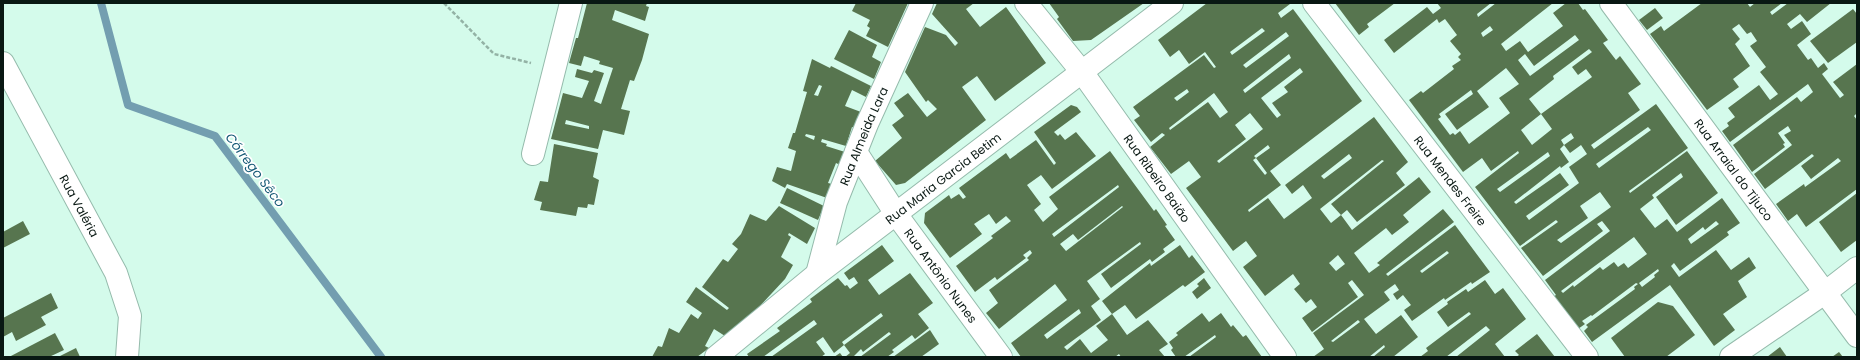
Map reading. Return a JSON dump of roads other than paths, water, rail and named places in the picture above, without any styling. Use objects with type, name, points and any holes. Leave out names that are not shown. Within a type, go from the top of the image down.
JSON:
[{"type":"street","points":[[533,154],[571,3]]},
{"type":"street","name":"Rua Almeida Lara","points":[[817,274],[836,202],[866,124],[922,3]]},
{"type":"street","name":"Rua Ribeiro Baião","points":[[1026,3],[1082,72],[1285,357]]},
{"type":"street","name":"Rua Maria Garcia Betim","points":[[716,357],[817,274],[1172,3]]},
{"type":"street","name":"Rua Mendes Freire","points":[[1314,3],[1587,357]]},
{"type":"street","name":"Rua Arraial do Tijuco","points":[[1611,3],[1826,292],[1857,336]]},
{"type":"street","name":"Rua Valéria","points":[[3,63],[116,273],[130,316],[127,357]]},
{"type":"street","name":"Rua Antônio Nunes","points":[[856,152],[896,214],[1001,357]]},
{"type":"street","points":[[1731,357],[1826,292],[1857,268]]},
{"type":"waterway","name":"Córrego Sêco","points":[[101,3],[128,105],[215,136],[381,357]]}]
